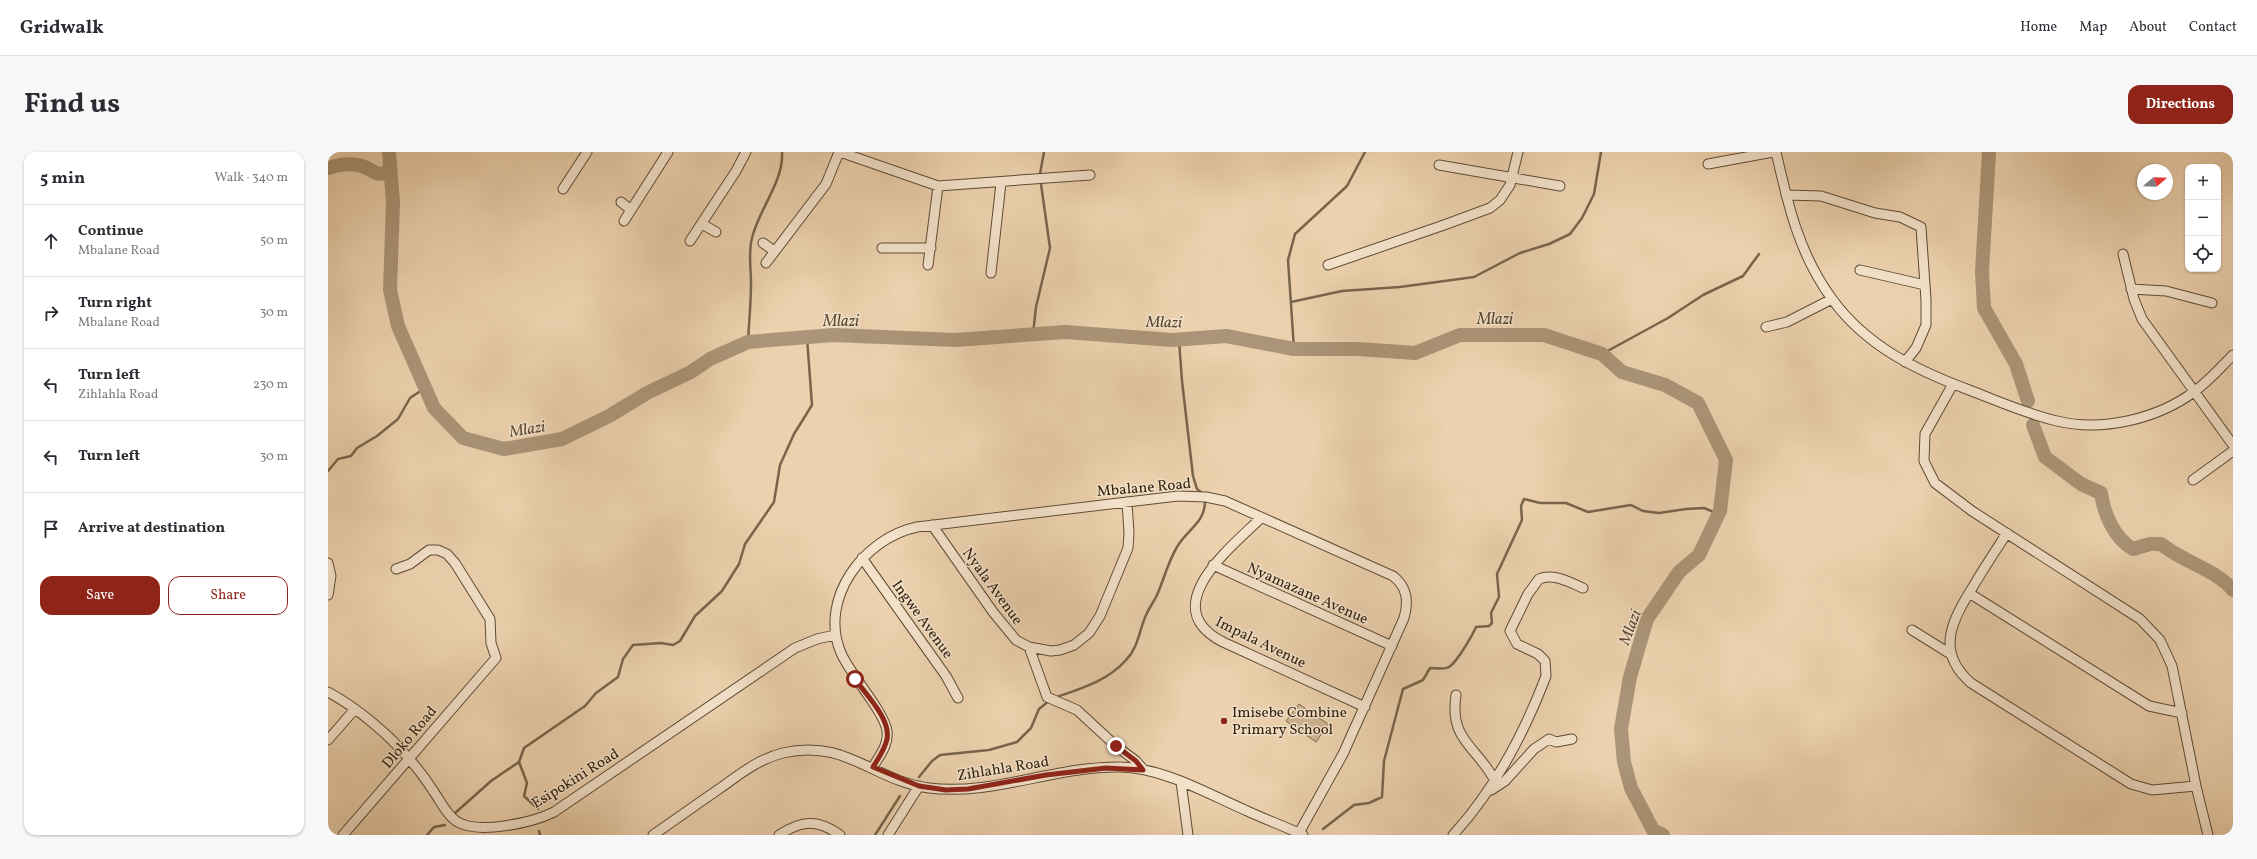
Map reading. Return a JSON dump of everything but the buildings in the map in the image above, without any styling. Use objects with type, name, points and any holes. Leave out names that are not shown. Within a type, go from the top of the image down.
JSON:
[{"type":"street","points":[[563,189],[587,152]]},
{"type":"street","points":[[624,221],[668,152]]},
{"type":"street","points":[[690,241],[746,152]]},
{"type":"street","points":[[766,263],[826,184],[839,152],[938,186],[1001,183],[1090,174]]},
{"type":"street","points":[[1328,265],[1484,211],[1500,200],[1512,178],[1518,152]]},
{"type":"street","points":[[1708,164],[1772,152]]},
{"type":"street","points":[[1776,152],[1793,223],[1806,257],[1832,299],[1865,334],[1888,352],[1953,384],[2038,416],[2062,422],[2107,424],[2139,418],[2176,403],[2195,392],[2233,354]]},
{"type":"street","points":[[1440,165],[1560,186]]},
{"type":"street","points":[[991,273],[1001,183]]},
{"type":"street","points":[[928,265],[938,186]]},
{"type":"street","points":[[1786,195],[1821,196],[1917,223],[1921,229],[1926,325],[1916,348],[1906,362]]},
{"type":"street","points":[[621,202],[631,210]]},
{"type":"street","points":[[702,224],[716,232]]},
{"type":"street","points":[[763,243],[774,251]]},
{"type":"street","points":[[882,248],[931,248]]},
{"type":"street","points":[[2123,254],[2138,311],[2147,328],[2233,445]]},
{"type":"street","points":[[1860,270],[1925,285]]},
{"type":"street","points":[[2131,289],[2166,291],[2212,303]]},
{"type":"street","points":[[1766,327],[1786,322],[1832,299]]},
{"type":"street","points":[[1953,384],[1925,434],[1923,452],[1927,469],[1935,483],[1948,495],[2131,613],[2151,629],[2168,655],[2208,835]]},
{"type":"street","points":[[2193,480],[2233,451]]},
{"type":"street","name":"Mbalane Road","points":[[873,767],[887,741],[885,726],[849,668],[835,636],[836,618],[842,593],[851,572],[862,558],[888,537],[908,529],[1178,496],[1206,497],[1225,501],[1393,576],[1398,580],[1406,594],[1407,609],[1392,646],[1330,780],[1301,834]]},
{"type":"street","name":"Nyala Avenue","points":[[932,525],[1008,632],[1016,640],[1029,647],[1051,651],[1067,648],[1085,637],[1095,625],[1128,548],[1127,502]]},
{"type":"street","name":"Impala Avenue","points":[[1261,518],[1213,565],[1201,584],[1196,606],[1199,622],[1206,632],[1223,642],[1365,707]]},
{"type":"street","points":[[2007,533],[1952,622],[1949,636],[1952,655],[1960,673],[1971,683],[2131,784],[2152,790],[2196,786]]},
{"type":"street","name":"Dloko Road","points":[[343,835],[496,658],[491,643],[490,619],[455,563],[447,554],[433,549],[422,553],[410,564],[396,569]]},
{"type":"street","name":"Ingwe Avenue","points":[[862,558],[946,676],[958,698]]},
{"type":"street","points":[[328,564],[331,576],[328,595]]},
{"type":"street","name":"Nyamazane Avenue","points":[[1213,565],[1392,646]]},
{"type":"street","points":[[1453,835],[1488,792],[1509,758],[1547,671],[1547,666],[1542,658],[1514,640],[1510,631],[1512,626],[1539,579],[1544,577],[1556,578],[1583,588]]},
{"type":"street","points":[[1969,593],[2137,699],[2157,709],[2182,713]]},
{"type":"street","points":[[1912,630],[1952,655]]},
{"type":"street","name":"Esipokini Road","points":[[328,692],[355,709],[410,758],[445,809],[457,822],[469,826],[483,827],[534,820],[554,812],[796,648],[817,639],[835,636]]},
{"type":"street","points":[[1029,647],[1047,697],[1076,710],[1116,746],[1136,761],[1143,770]]},
{"type":"street","points":[[1456,695],[1454,715],[1459,732],[1495,781]]},
{"type":"street","points":[[328,740],[355,709]]},
{"type":"street","points":[[1488,792],[1505,781],[1538,746],[1549,740],[1556,742],[1572,739]]},
{"type":"street","name":"Zihlahla Road","points":[[653,835],[743,772],[772,756],[796,750],[823,750],[836,753],[919,786],[958,790],[1046,775],[1106,768],[1143,770],[1181,782],[1301,834]]},
{"type":"street","points":[[1181,782],[1188,835]]},
{"type":"street","points":[[888,835],[919,786]]},
{"type":"street","points":[[779,835],[797,825],[811,822],[826,827],[840,835]]},
{"type":"shaded area","points":[[1299,704],[1328,724],[1316,742],[1286,721]]},
{"type":"waterway","name":"Mlazi","points":[[389,152],[393,203],[390,290],[398,326],[434,408],[463,438],[504,449],[562,439],[609,416],[647,393],[691,372],[710,359],[748,342],[833,335],[956,340],[1065,332],[1172,340],[1226,336],[1294,349],[1358,349],[1415,353],[1460,335],[1544,335],[1602,354],[1622,372],[1665,385],[1698,403],[1726,460],[1720,511],[1699,555],[1679,572],[1647,619],[1630,677],[1621,729],[1624,762],[1631,788],[1653,830],[1663,835]]},
{"type":"waterway","points":[[748,342],[751,290],[750,255],[752,238],[755,227],[779,174],[782,163],[782,152]]},
{"type":"waterway","points":[[1040,174],[1044,152]]},
{"type":"waterway","points":[[1294,349],[1288,260],[1295,234],[1347,186],[1365,152]]},
{"type":"waterway","points":[[1291,302],[1342,291],[1400,287],[1474,277],[1520,253],[1549,244],[1570,234],[1582,218],[1594,194],[1601,152]]},
{"type":"waterway","points":[[1989,152],[1982,272],[1984,308],[2016,364],[2028,401]]},
{"type":"waterway","points":[[328,168],[341,165],[354,165],[362,166],[378,174],[385,173],[390,170]]},
{"type":"waterway","points":[[1033,334],[1036,307],[1050,248],[1041,184]]},
{"type":"waterway","points":[[1602,354],[1668,318],[1703,295],[1743,276],[1759,254]]},
{"type":"waterway","points":[[538,809],[524,796],[527,783],[519,762],[524,748],[585,706],[596,693],[618,677],[623,659],[633,645],[661,643],[673,645],[680,641],[695,616],[722,591],[739,564],[745,544],[774,502],[780,465],[794,434],[812,405],[807,338]]},
{"type":"waterway","points":[[1179,340],[1182,381],[1193,476],[1197,489],[1202,493]]},
{"type":"waterway","points":[[328,471],[338,459],[351,456],[357,448],[377,436],[398,419],[410,398],[425,388]]},
{"type":"waterway","points":[[2033,425],[2045,457],[2081,484],[2101,493],[2107,517],[2115,532],[2126,544],[2133,549],[2150,544],[2161,544],[2179,556],[2217,576],[2233,590]]},
{"type":"waterway","points":[[1054,698],[1093,684],[1111,674],[1130,655],[1136,644],[1144,619],[1157,595],[1174,553],[1181,541],[1199,520],[1202,514],[1205,499]]},
{"type":"waterway","points":[[1323,829],[1354,805],[1369,803],[1382,797],[1384,761],[1403,689],[1423,680],[1430,668],[1442,669],[1449,667],[1460,655],[1476,627],[1489,626],[1492,623],[1491,613],[1499,597],[1497,574],[1522,520],[1521,506],[1524,499],[1540,503],[1566,503],[1588,512],[1631,505],[1643,511],[1659,513],[1704,508],[1719,514]]},
{"type":"waterway","points":[[919,777],[932,761],[940,755],[989,750],[1017,742],[1031,728],[1039,709],[1050,700]]},
{"type":"waterway","points":[[454,814],[491,781],[519,762]]},
{"type":"waterway","points":[[875,835],[900,796]]},
{"type":"waterway","points":[[427,835],[434,827],[445,825]]},
{"type":"waterway","points":[[539,831],[540,835]]},
{"type":"place","name":"Imisebe Combine Primary School","points":[[1224,721]]},
{"type":"route","points":[[855,679],[883,720],[887,731],[887,741],[873,767],[890,776],[926,788],[946,790],[968,789],[1046,775],[1106,768],[1121,767],[1143,770],[1139,763],[1116,746]]}]
